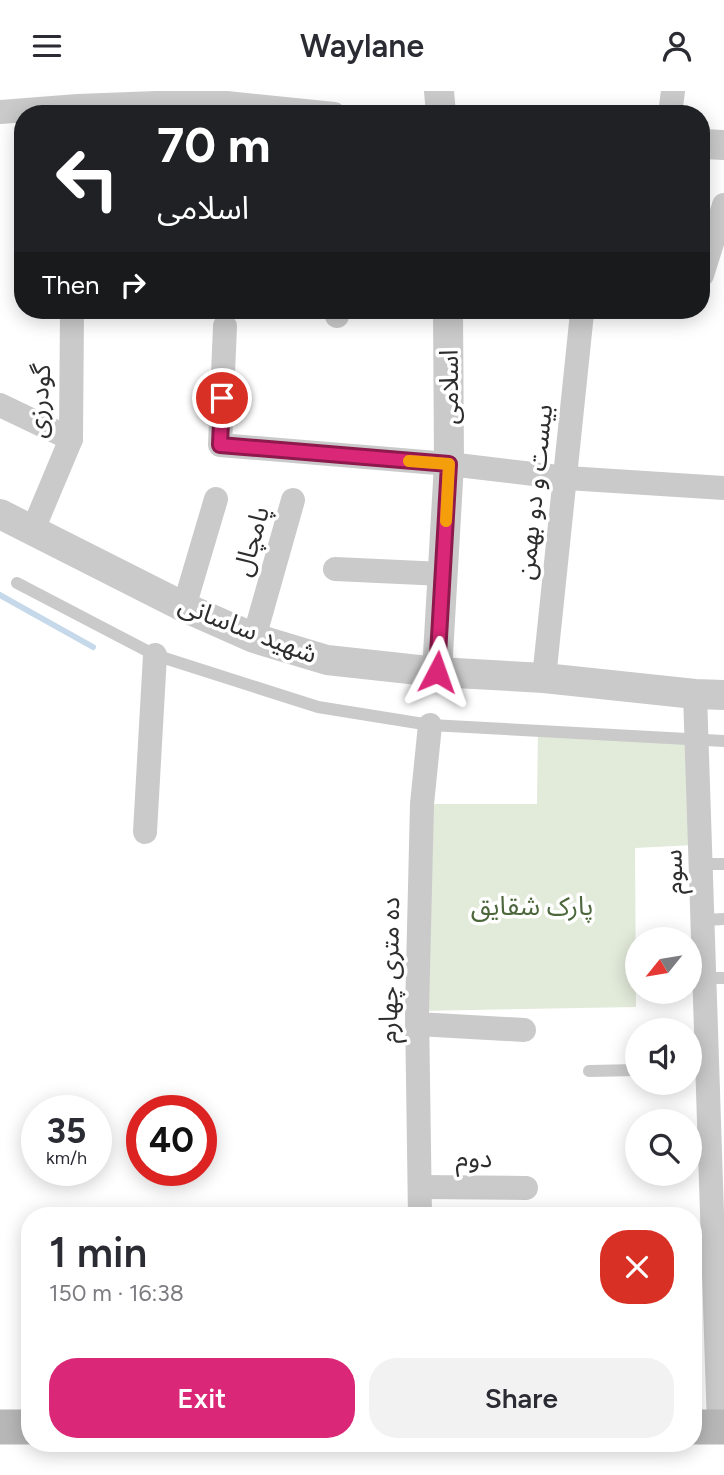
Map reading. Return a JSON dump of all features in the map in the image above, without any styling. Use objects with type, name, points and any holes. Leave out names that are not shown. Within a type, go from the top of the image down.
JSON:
[{"type":"main road","points":[[0,1427],[21,1427]]},
{"type":"street","points":[[78,103],[207,102],[239,105]]},
{"type":"street","points":[[710,250],[724,205]]},
{"type":"street","name":"گودرزی","points":[[32,532],[71,439],[72,319]]},
{"type":"street","name":"اسلامی","points":[[437,672],[449,464],[448,319]]},
{"type":"street","name":"بیست و دو بهمن","points":[[544,678],[581,319]]},
{"type":"street","name":"اسلامی","points":[[225,326],[220,445],[449,464]]},
{"type":"street","points":[[0,405],[71,439]]},
{"type":"street","points":[[449,464],[566,478],[724,488]]},
{"type":"street","points":[[184,607],[216,499]]},
{"type":"street","name":"پامچال","points":[[254,638],[293,500]]},
{"type":"street","name":"شهید ساسانی","points":[[0,514],[184,607],[254,638],[327,660],[437,672],[544,678],[710,694]]},
{"type":"street","points":[[342,563],[384,562],[443,574]]},
{"type":"street","points":[[145,832],[155,655]]},
{"type":"street","name":"سوم","points":[[710,694],[698,740],[713,864],[715,978],[705,1057],[717,1136],[712,1427]]},
{"type":"street","name":"ده متری چهارم","points":[[420,1207],[417,1024],[422,804],[430,725]]},
{"type":"street","points":[[417,1024],[524,1030]]},
{"type":"street","name":"دوم","points":[[420,1187],[526,1188]]},
{"type":"lane","name":"شهید ساسانی","points":[[17,583],[155,655],[318,707],[430,725],[724,741]]},
{"type":"lane","points":[[589,1071],[625,1070]]},
{"type":"green space","name":"پارک شقایق","points":[[538,728],[693,738],[694,845],[635,848],[635,927],[625,927],[625,1005],[636,1007],[417,1011],[422,804],[537,804]]},
{"type":"waterway","points":[[0,595],[93,647]]},
{"type":"slow traffic","points":[[409,461],[449,464],[446,521]]},
{"type":"route","points":[[222,398],[220,445],[449,464],[437,672]]}]
